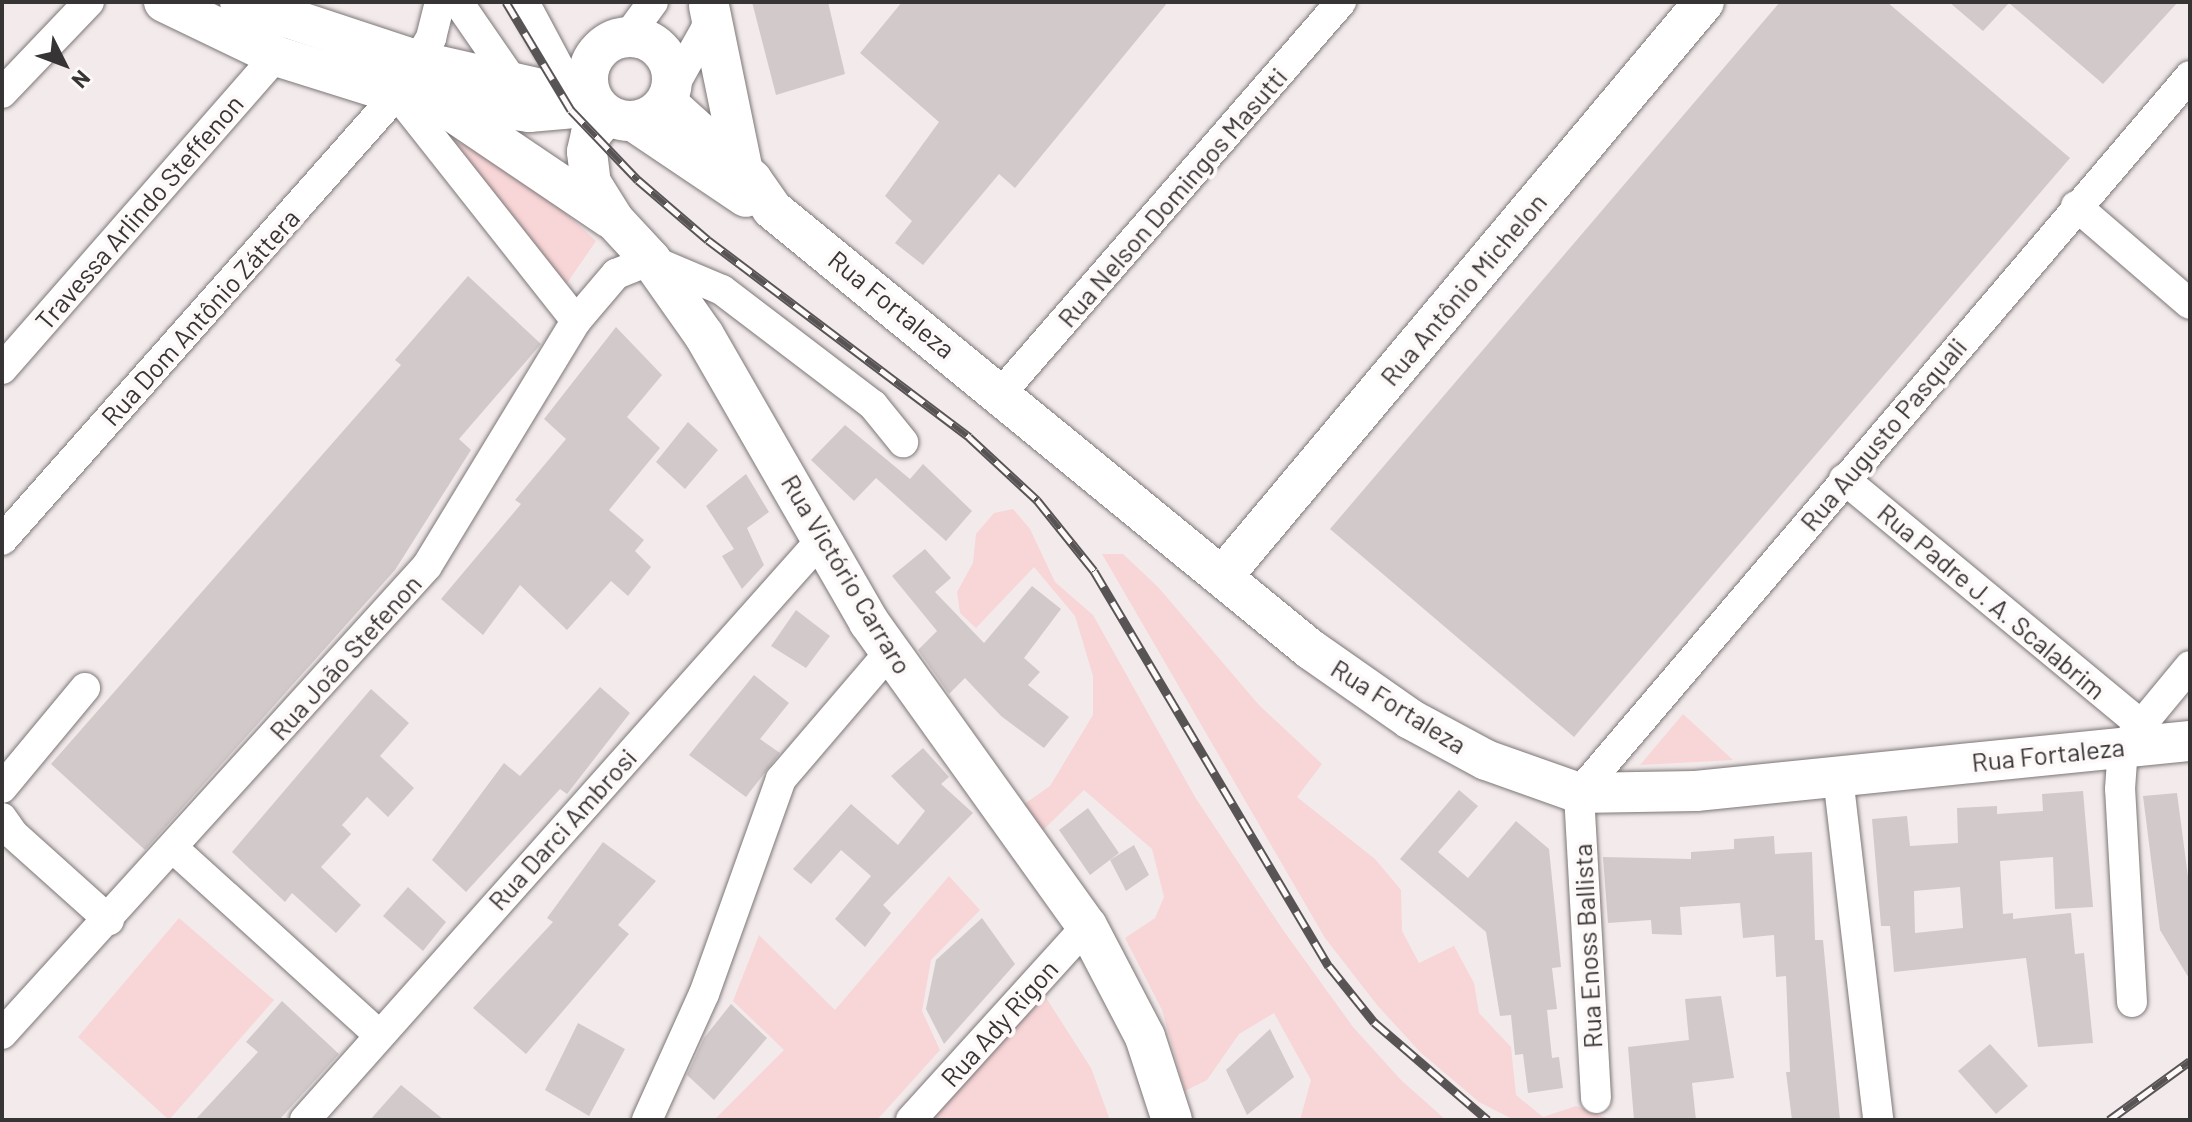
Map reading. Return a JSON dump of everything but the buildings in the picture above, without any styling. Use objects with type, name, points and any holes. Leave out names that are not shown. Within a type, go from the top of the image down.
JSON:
[{"type":"main road","points":[[164,2],[276,56],[416,97],[619,101],[673,76],[663,52],[641,37],[628,36]]},
{"type":"main road","points":[[240,2],[523,99]]},
{"type":"main road","name":"Rua Antônio Michelon","points":[[1222,577],[1704,2]]},
{"type":"main road","points":[[709,4],[752,185]]},
{"type":"main road","name":"Rua Victório Carraro","points":[[628,36],[615,39],[594,56],[619,101],[591,134],[587,152],[591,183],[614,220],[651,260],[704,335],[890,652],[1087,926],[1145,1037],[1172,1120]]},
{"type":"main road","points":[[416,97],[614,220]]},
{"type":"main road","name":"Rua Fortaleza","points":[[619,101],[739,196],[752,185],[1310,649],[1410,719],[1486,760],[1579,793],[1696,791],[1838,777],[2132,735],[2190,741]]},
{"type":"street","points":[[2,93],[89,2]]},
{"type":"street","name":"Rua Dom Antônio Záttera","points":[[2,540],[416,97],[418,61],[440,2]]},
{"type":"street","points":[[458,2],[523,99]]},
{"type":"street","points":[[524,2],[619,101],[706,29],[709,4]]},
{"type":"street","points":[[628,36],[653,2]]},
{"type":"street","name":"Rua Nelson Domingos Masutti","points":[[1002,392],[1341,2]]},
{"type":"street","name":"Travessa Arlindo Steffenon","points":[[2,369],[276,56]]},
{"type":"street","name":"Rua Augusto Pasquali","points":[[1579,793],[2076,206],[2190,76]]},
{"type":"street","points":[[416,97],[576,321]]},
{"type":"street","points":[[2076,206],[2190,304]]},
{"type":"street","points":[[651,260],[691,273],[767,322],[873,405],[903,442]]},
{"type":"street","name":"Rua João Stefenon","points":[[2,1034],[109,920],[427,566],[576,321],[616,274],[651,260]]},
{"type":"street","name":"Rua Padre J. A. Scalabrim","points":[[1844,479],[2132,735]]},
{"type":"street","name":"Rua Darci Ambrosi","points":[[305,1120],[378,1034],[822,539]]},
{"type":"street","points":[[647,1120],[704,994],[781,779],[890,652]]},
{"type":"street","points":[[2132,1002],[2120,789],[2132,735],[2190,666]]},
{"type":"street","points":[[2,788],[85,688]]},
{"type":"street","points":[[1838,777],[1878,1120]]},
{"type":"street","name":"Rua Enoss Ballista","points":[[1579,793],[1596,1098]]},
{"type":"street","points":[[2,818],[13,834],[109,920]]},
{"type":"street","points":[[173,848],[378,1034]]},
{"type":"street","name":"Rua Ady Rigon","points":[[911,1120],[1087,926]]},
{"type":"shaded area","points":[[441,137],[507,159],[596,241],[565,286]]},
{"type":"shaded area","points":[[1013,509],[1030,529],[1055,582],[1093,615],[1195,797],[1283,930],[1353,1027],[1401,1080],[1446,1120],[1300,1120],[1311,1080],[1274,1013],[1239,1034],[1207,1080],[1185,1091],[1162,1010],[1125,938],[1155,918],[1164,897],[1152,849],[1084,790],[1038,835],[1020,807],[1050,786],[1093,715],[1093,676],[1075,616],[1034,567],[976,628],[960,613],[957,592],[973,563],[976,534],[994,513]]},
{"type":"shaded area","points":[[1102,554],[1123,554],[1158,587],[1259,705],[1322,764],[1297,797],[1375,859],[1401,890],[1402,931],[1419,963],[1454,946],[1474,983],[1479,1013],[1511,1047],[1516,1095],[1543,1117],[1576,1106],[1612,1120],[1514,1120],[1479,1102],[1420,1052],[1377,1005],[1325,938]]},
{"type":"shaded area","points":[[1683,714],[1733,760],[1640,765]]},
{"type":"shaded area","points":[[949,876],[980,910],[931,960],[922,1011],[940,1050],[877,1120],[714,1120],[784,1050],[733,1001],[759,935],[835,1010]]},
{"type":"shaded area","points":[[179,918],[274,1000],[169,1120],[78,1037]]},
{"type":"shaded area","points":[[1045,996],[1091,1068],[1110,1120],[930,1120]]},
{"type":"railway","points":[[506,2],[571,110],[638,180],[708,240],[969,437],[1037,500],[1094,571],[1329,966],[1374,1022],[1488,1120]]},
{"type":"railway","points":[[2109,1120],[2190,1061]]}]
